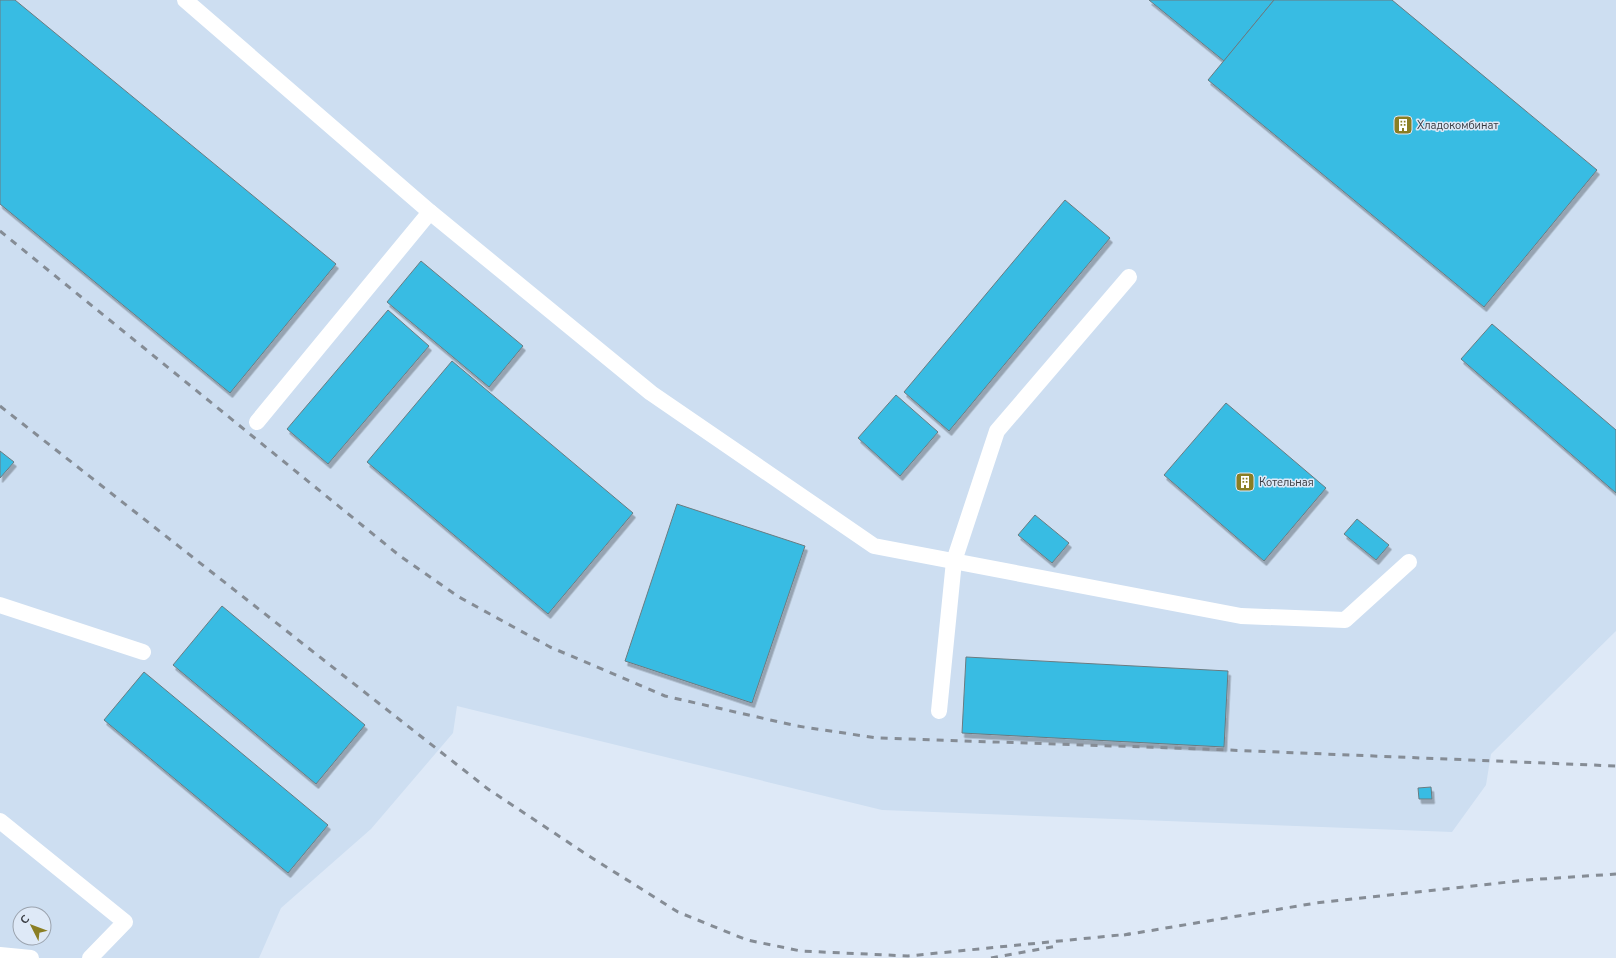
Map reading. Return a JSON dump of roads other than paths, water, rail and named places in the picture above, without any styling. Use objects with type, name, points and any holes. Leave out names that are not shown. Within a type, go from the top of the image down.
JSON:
[{"type":"lane","points":[[185,0],[430,212],[651,394],[874,546],[1241,616],[1345,620],[1409,562]]},
{"type":"lane","points":[[257,422],[430,212]]},
{"type":"lane","points":[[939,711],[954,561],[997,431],[1129,277]]},
{"type":"lane","points":[[0,605],[143,652]]},
{"type":"lane","points":[[0,821],[125,922],[90,958]]},
{"type":"lane","points":[[0,955],[31,958]]},
{"type":"railway","points":[[0,231],[400,556],[459,597],[550,647],[665,696],[797,726],[877,738],[1204,749],[1616,766]]},
{"type":"railway","points":[[0,406],[488,789],[589,856],[678,912],[747,940],[801,951],[908,956],[1130,934]]},
{"type":"railway","points":[[1124,935],[1316,903],[1527,880],[1616,874]]},
{"type":"railway","points":[[991,958],[1057,946]]},
{"type":"place","name":"Хладокомбинат","points":[[1403,125]]},
{"type":"place","name":"Котельная","points":[[1245,482]]}]
